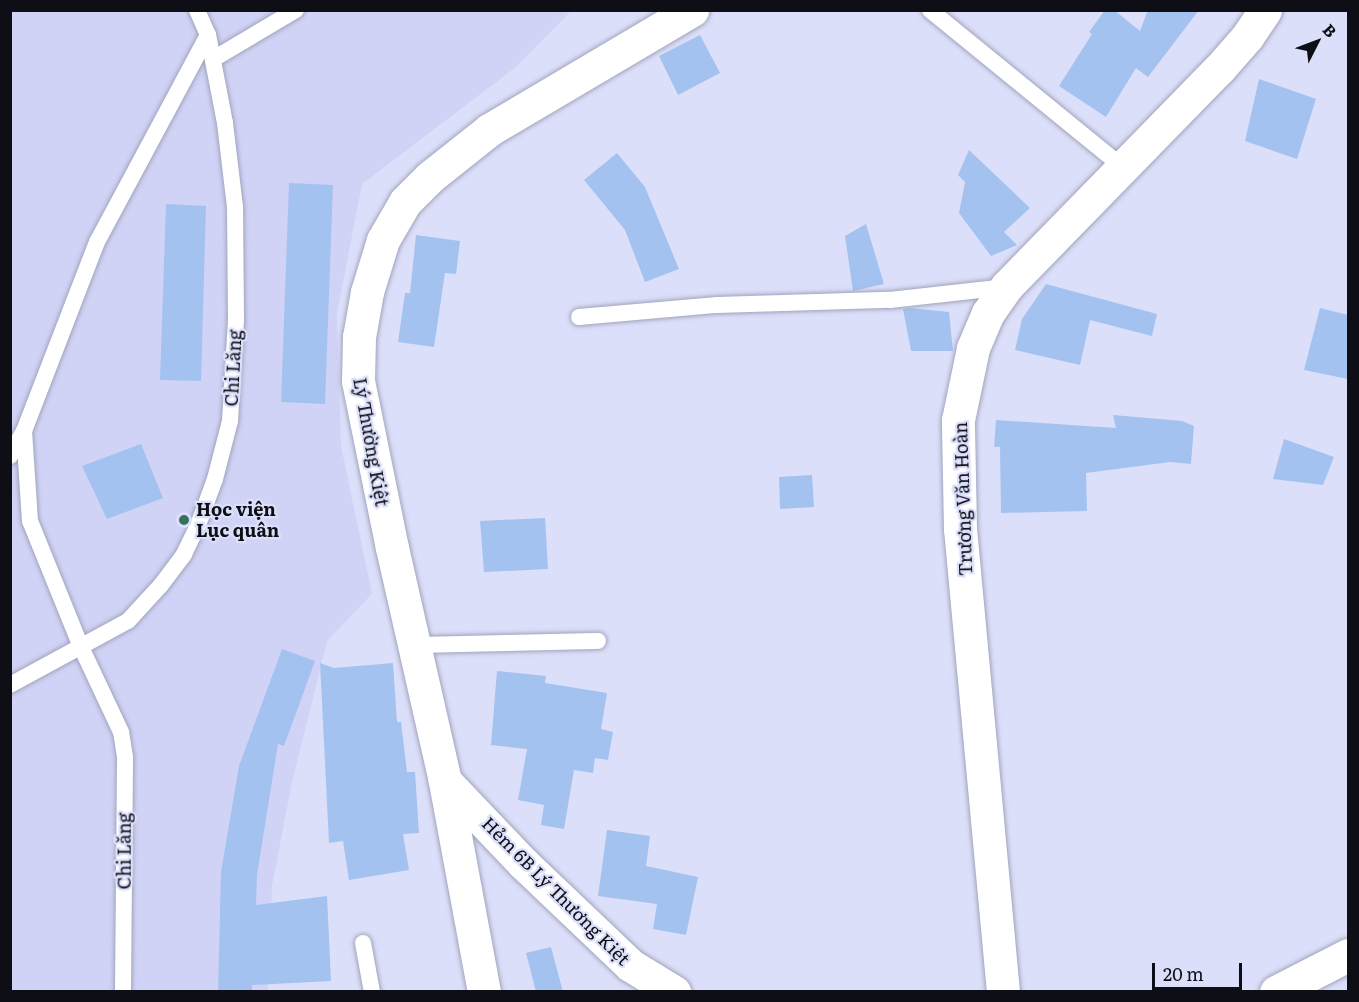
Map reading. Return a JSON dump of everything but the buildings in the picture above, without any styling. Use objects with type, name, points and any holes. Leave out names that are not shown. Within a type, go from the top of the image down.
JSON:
[{"type":"street","name":"Lý Thường Kiệt","points":[[484,992],[445,781],[416,645],[392,548],[358,381],[359,337],[367,292],[383,240],[405,202],[430,177],[489,130],[692,10]]},
{"type":"street","name":"Trương Văn Hoàn","points":[[1003,992],[960,529],[958,420],[973,348],[988,313],[1007,286],[1220,69],[1265,10]]},
{"type":"street","name":"Hẻm 6B Lý Thương Kiệt","points":[[445,781],[523,863],[630,965],[674,992]]},
{"type":"street","points":[[1276,992],[1348,955]]},
{"type":"lane","name":"Chi Lăng","points":[[81,647],[128,621],[161,585],[184,554],[198,525],[215,479],[230,421],[236,319],[235,207],[214,58],[208,35],[197,10]]},
{"type":"lane","points":[[214,58],[296,10]]},
{"type":"lane","points":[[930,10],[1124,168]]},
{"type":"lane","name":"Chi Lăng","points":[[10,456],[24,431],[97,242],[208,35]]},
{"type":"lane","points":[[579,317],[717,306],[890,300],[1007,286]]},
{"type":"lane","name":"Chi Lăng","points":[[24,431],[30,521],[81,647],[121,732],[125,757],[123,992]]},
{"type":"lane","points":[[416,645],[598,641]]},
{"type":"lane","points":[[10,685],[81,647]]},
{"type":"lane","points":[[363,943],[372,992]]},
{"type":"shaded area","name":"Học viện Lục quân","points":[[10,11],[571,11],[516,67],[362,184],[337,313],[341,446],[372,594],[327,641],[292,782],[272,886],[268,991],[11,991]]},
{"type":"place","name":"Học viện Lục quân","points":[[184,520]]}]
